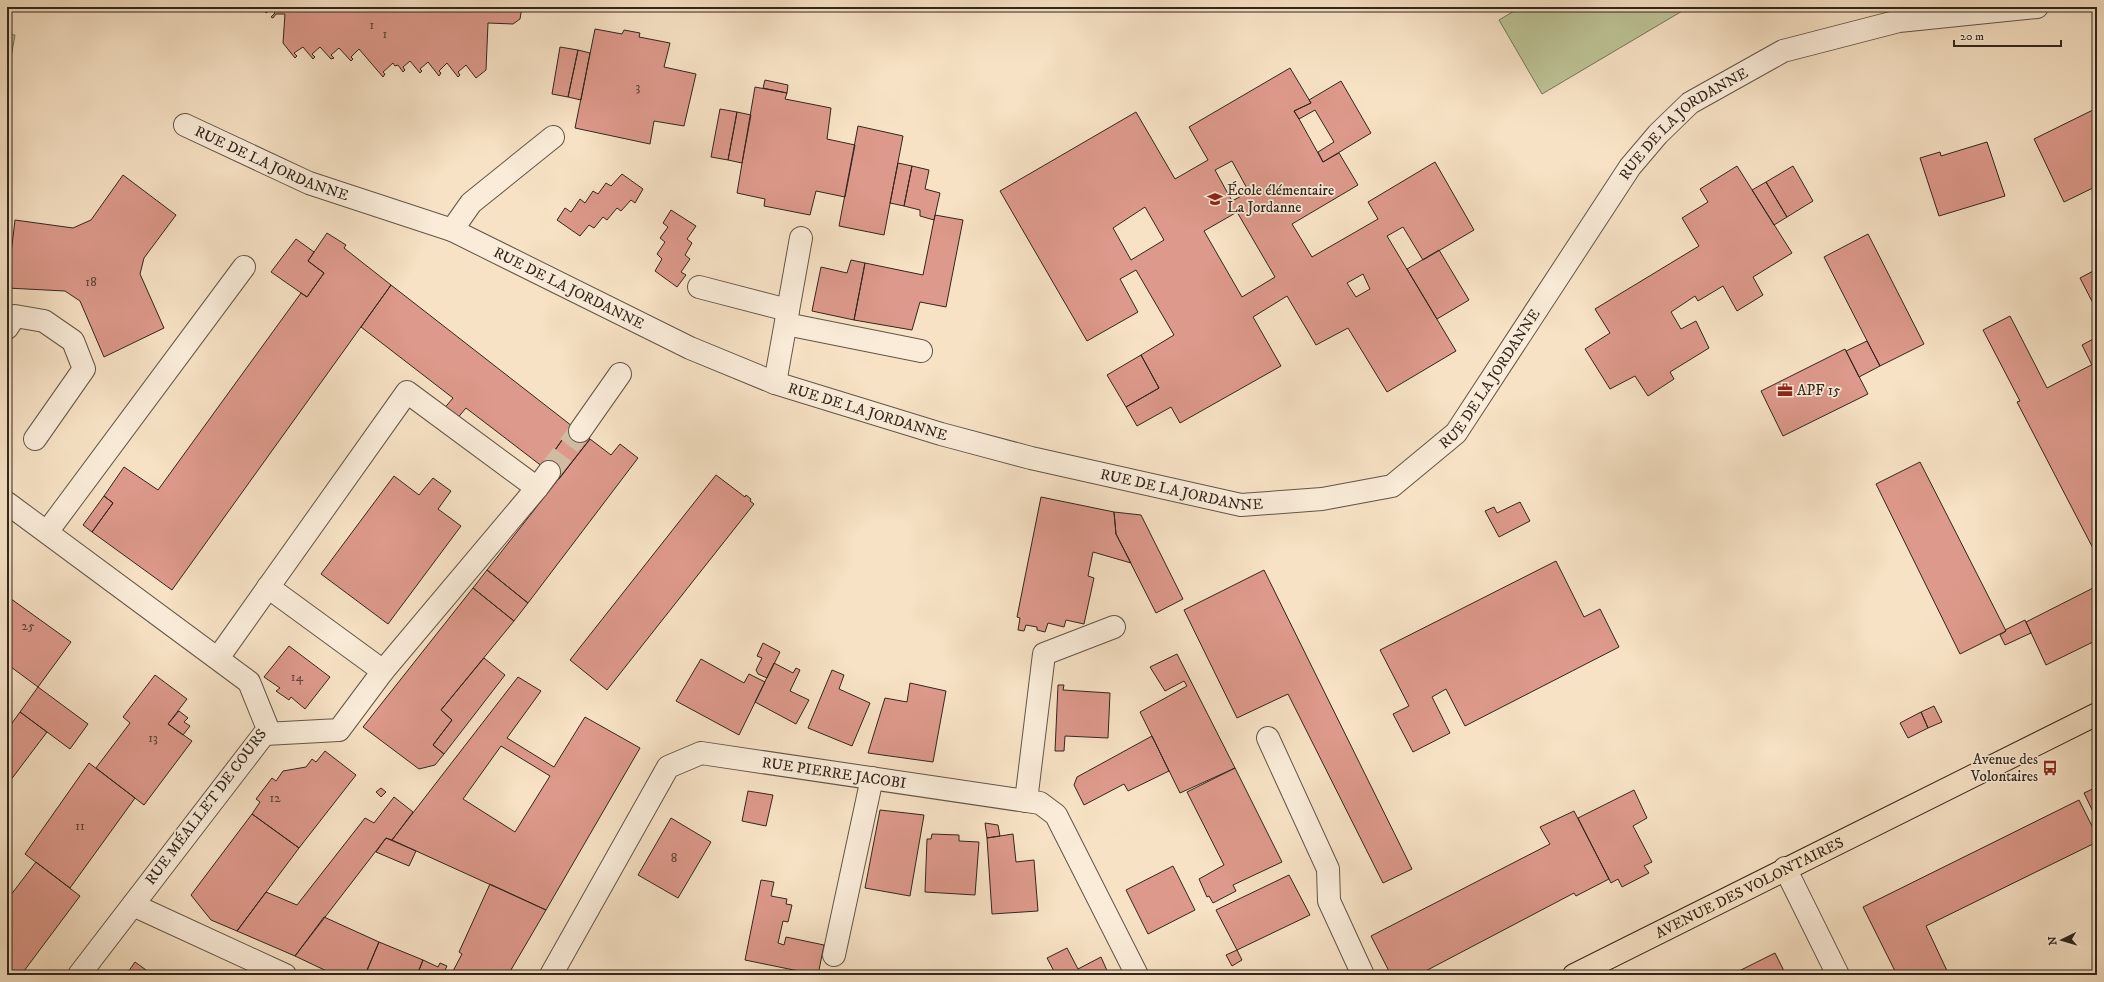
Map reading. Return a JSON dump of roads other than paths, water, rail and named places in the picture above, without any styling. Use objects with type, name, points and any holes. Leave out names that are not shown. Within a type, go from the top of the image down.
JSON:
[{"type":"main road","name":"AVENUE DES VOLONTAIRES","points":[[1574,975],[1785,868],[2097,714]]},
{"type":"street","name":"RUE DE LA JORDANNE","points":[[185,125],[309,184],[452,230],[690,348],[775,383],[941,434],[1031,458],[1241,505],[1322,499],[1392,486],[1456,433],[1630,167],[1658,134],[1690,103],[1783,51],[1899,21],[2037,7]]},
{"type":"street","points":[[452,230],[471,203],[553,137]]},
{"type":"street","points":[[775,383],[801,238]]},
{"type":"street","points":[[47,532],[244,267]]},
{"type":"street","points":[[699,287],[787,317],[921,351]]},
{"type":"street","points":[[7,328],[15,316],[44,321],[73,341],[84,369],[35,440]]},
{"type":"street","points":[[580,431],[620,374]]},
{"type":"street","points":[[218,658],[407,392],[543,480],[383,671],[338,730],[265,734]]},
{"type":"street","name":"RUE MÉALLET DE COURS","points":[[7,503],[249,682],[268,729],[79,975]]},
{"type":"street","points":[[268,587],[383,671]]},
{"type":"street","points":[[1026,800],[1044,654],[1114,627]]},
{"type":"street","points":[[1268,738],[1328,870],[1329,901],[1364,975]]},
{"type":"street","name":"RUE PIERRE JACOBI","points":[[551,975],[668,767],[701,753],[1040,803],[1056,814],[1137,975]]},
{"type":"street","points":[[834,955],[872,778]]},
{"type":"street","points":[[1785,868],[1838,975]]},
{"type":"street","points":[[133,905],[285,975]]},
{"type":"tunnel","points":[[549,472],[580,431]]},
{"type":"place","name":"École élémentaire La Jordanne","points":[[1215,199]]},
{"type":"place","name":"APF 15","points":[[1785,390]]},
{"type":"place","name":"Avenue des Volontaires","points":[[2050,768]]}]
